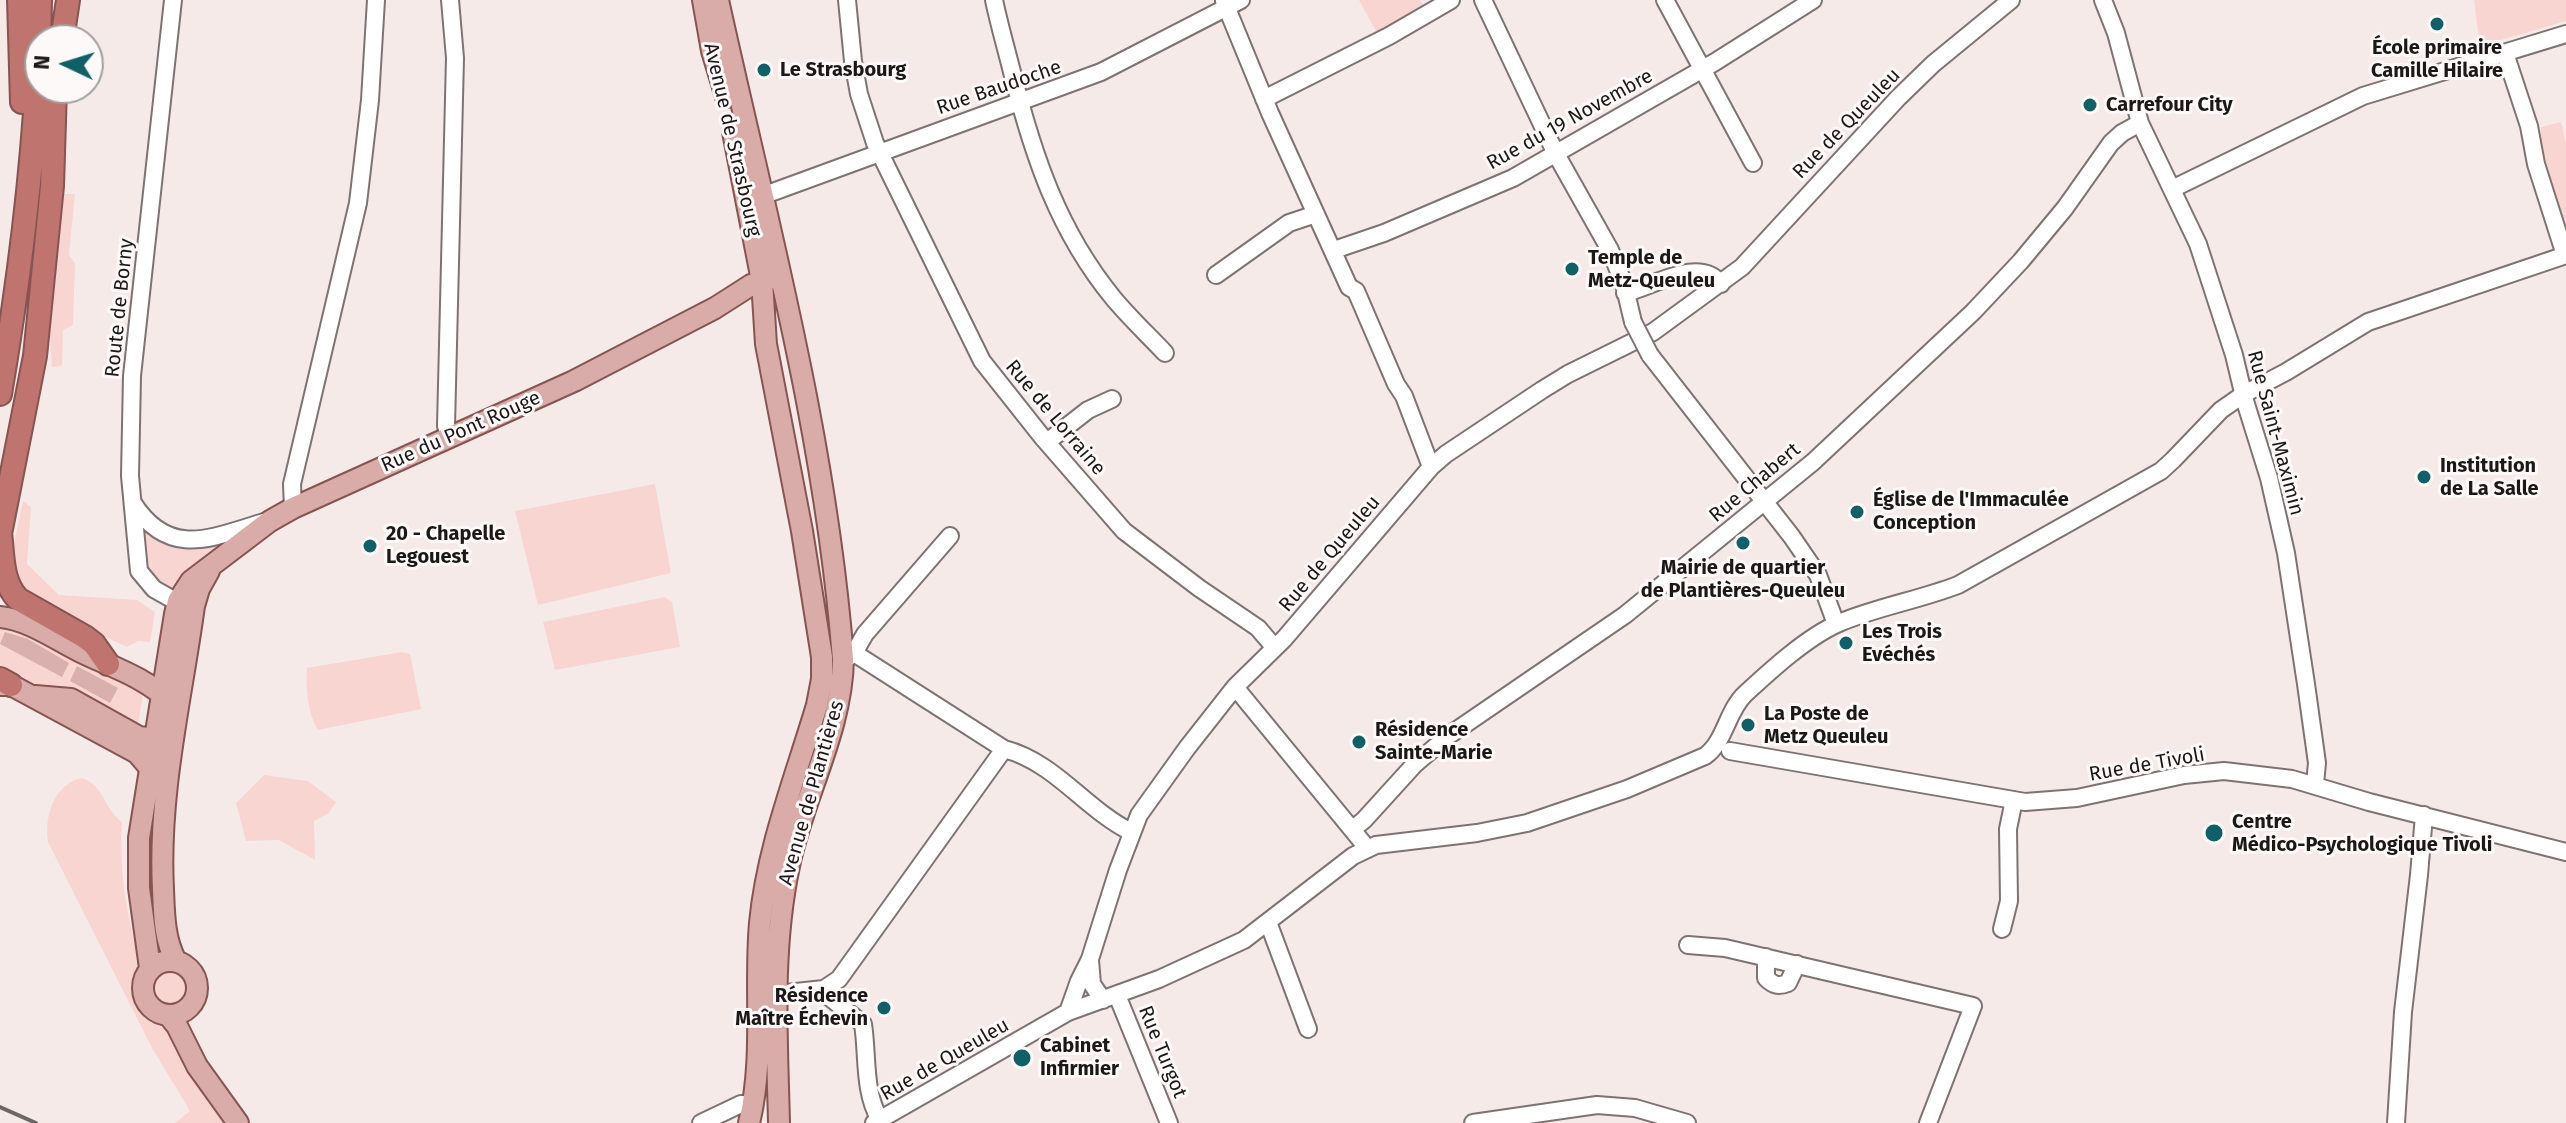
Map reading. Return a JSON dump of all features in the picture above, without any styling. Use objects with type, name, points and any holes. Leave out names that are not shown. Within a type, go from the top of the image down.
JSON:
[{"type":"highway","points":[[19,0],[25,215]]},
{"type":"highway","points":[[0,394],[15,308],[25,215],[40,0]]},
{"type":"highway","points":[[56,24],[57,0]]},
{"type":"highway","points":[[64,24],[68,0]]},
{"type":"highway","points":[[55,104],[52,186],[35,356],[0,533],[6,579],[12,593],[85,637],[108,664]]},
{"type":"main road","name":"Avenue de Strasbourg","points":[[703,0],[712,51],[720,71],[738,155],[771,278]]},
{"type":"main road","name":"Avenue de Strasbourg","points":[[718,0],[762,196],[771,278]]},
{"type":"main road","name":"Rue du Pont Rouge","points":[[186,604],[191,581],[270,521],[293,508],[574,381],[715,308],[751,285],[771,278]]},
{"type":"main road","name":"Avenue de Plantières","points":[[751,1114],[758,1075],[758,969],[763,898],[769,863],[822,679],[822,657],[805,547],[766,344],[764,318],[771,278]]},
{"type":"main road","name":"Avenue de Plantières","points":[[771,278],[816,439],[842,634],[849,656],[785,886],[778,938],[779,1123]]},
{"type":"main road","name":"Rue du Pont Rouge","points":[[715,308],[748,305],[764,318]]},
{"type":"main road","points":[[168,731],[161,694],[186,604]]},
{"type":"main road","points":[[150,968],[163,961],[176,961],[190,969],[198,985],[195,999],[176,1014],[157,1012],[146,1002],[143,983],[150,968],[138,866],[149,767],[168,731],[186,604]]},
{"type":"main road","points":[[0,617],[23,622],[108,664],[161,694],[170,703],[162,865],[166,933],[176,961]]},
{"type":"main road","points":[[4,683],[137,753],[149,767]]},
{"type":"main road","points":[[31,696],[71,699],[139,737],[168,731]]},
{"type":"main road","points":[[176,1014],[183,1040],[211,1088],[238,1123]]},
{"type":"street","name":"Route de Borny","points":[[173,0],[132,376],[129,467],[139,571],[154,589],[186,604]]},
{"type":"street","points":[[293,508],[292,484],[358,203],[370,100],[376,0]]},
{"type":"street","points":[[450,0],[455,58],[446,426],[450,438]]},
{"type":"street","name":"Rue de Lorraine","points":[[847,0],[859,94],[879,153],[982,361],[1124,531],[1258,628],[1275,648]]},
{"type":"street","points":[[994,0],[1019,102],[1040,170],[1070,234],[1115,299],[1165,353]]},
{"type":"street","points":[[1264,99],[1389,36],[1451,0]]},
{"type":"street","points":[[1483,0],[1556,154],[1610,250],[1621,276],[1633,322],[1650,355],[1792,537],[1818,575],[1836,624]]},
{"type":"street","points":[[1665,0],[1753,163]]},
{"type":"street","name":"Rue du 19 Novembre","points":[[1334,250],[1384,233],[1513,178],[1813,0]]},
{"type":"street","name":"Rue de Queuleu","points":[[877,1122],[1068,1012],[1090,959],[1139,815],[1235,687],[1275,648],[1431,467],[1542,390],[1653,332],[1721,284],[1750,260],[1898,98],[1933,64],[2011,0]]},
{"type":"street","name":"Rue Saint-Maximin","points":[[2103,0],[2116,33],[2138,116],[2198,244],[2269,478],[2286,553],[2317,763],[2315,784]]},
{"type":"street","points":[[1231,3],[1264,99],[1349,287],[1356,291],[1404,396],[1431,467]]},
{"type":"street","name":"Rue Baudoche","points":[[762,196],[1101,72],[1231,3]]},
{"type":"street","points":[[2172,189],[2363,96],[2566,34]]},
{"type":"street","points":[[1068,1012],[1211,957],[1244,940],[1353,856],[1376,845],[1477,833],[1527,823],[1627,789],[1719,748],[1731,712],[1742,697],[1787,658],[1836,624],[1923,599],[1958,585],[2161,471],[2221,410],[2368,322],[2566,255],[2536,164],[2529,126],[2505,53]]},
{"type":"street","name":"Rue Chabert","points":[[1353,829],[1414,765],[1448,736],[1625,615],[1813,462],[1973,312],[2039,240],[2111,143],[2138,116]]},
{"type":"street","points":[[1216,275],[1289,223],[1316,214]]},
{"type":"street","points":[[1625,293],[1688,272],[1711,275],[1721,284]]},
{"type":"street","points":[[1047,442],[1088,410],[1112,399]]},
{"type":"street","points":[[132,502],[149,524],[165,536],[183,540],[198,541],[270,521]]},
{"type":"street","points":[[950,536],[849,656],[1004,749],[1023,754],[1042,765],[1131,832]]},
{"type":"street","points":[[842,634],[865,634]]},
{"type":"street","points":[[1235,687],[1368,849]]},
{"type":"street","name":"Rue de Tivoli","points":[[1719,748],[2014,800],[2057,801],[2184,775],[2224,771],[2292,779],[2369,802],[2566,852]]},
{"type":"street","points":[[777,994],[824,989],[839,979],[1004,749]]},
{"type":"street","points":[[2002,929],[2009,901],[2008,829],[2014,800]]},
{"type":"street","points":[[2396,1123],[2403,1012],[2424,815]]},
{"type":"street","points":[[1268,922],[1308,1029]]},
{"type":"street","points":[[1688,945],[1725,948],[1973,1006],[1928,1123]]},
{"type":"street","points":[[1766,957],[1766,978],[1780,986],[1788,983],[1797,964]]},
{"type":"street","points":[[1090,959],[1092,984],[1110,998]]},
{"type":"street","points":[[824,989],[828,996],[863,1024],[867,1049],[865,1061],[877,1122]]},
{"type":"street","name":"Rue Turgot","points":[[1110,998],[1169,1123]]},
{"type":"street","points":[[701,1123],[741,1104],[751,1114]]},
{"type":"street","points":[[1473,1123],[1597,1105],[1635,1108],[1687,1123]]},
{"type":"shaded area","points":[[1359,0],[1420,0],[1425,8],[1378,35]]},
{"type":"shaded area","points":[[2474,0],[2566,0],[2566,21],[2480,46]]},
{"type":"shaded area","points":[[2561,122],[2566,144],[2566,233],[2540,155],[2541,127]]},
{"type":"shaded area","points":[[64,194],[75,194],[69,255],[75,263],[73,325],[63,330],[62,366],[52,367],[49,323]]},
{"type":"shaded area","points":[[655,484],[671,573],[538,605],[515,511]]},
{"type":"shaded area","points":[[23,501],[31,507],[27,564],[59,595],[137,600],[155,612],[150,642],[138,641],[127,647],[75,623],[19,590],[13,573],[12,552]]},
{"type":"shaded area","points":[[141,524],[188,546],[198,546],[239,533],[191,577],[171,589],[165,589],[146,572]]},
{"type":"shaded area","points":[[665,597],[672,602],[680,647],[555,670],[543,622]]},
{"type":"shaded area","points":[[0,625],[24,627],[143,694],[137,731],[41,691],[0,669]]},
{"type":"shaded area","points":[[5,632],[28,639],[69,663],[62,677],[0,644]]},
{"type":"shaded area","points":[[402,652],[410,654],[421,709],[318,730],[308,700],[307,668]]},
{"type":"shaded area","points":[[77,666],[118,688],[110,703],[70,681]]},
{"type":"shaded area","points":[[264,775],[308,781],[336,802],[329,813],[314,821],[315,860],[279,840],[246,841],[236,803]]},
{"type":"shaded area","points":[[81,778],[94,785],[122,822],[124,891],[139,958],[144,964],[135,986],[139,1005],[170,1032],[198,1084],[226,1123],[175,1123],[190,1111],[152,1048],[48,842],[52,804],[63,788]]},
{"type":"shaded area","points":[[170,970],[182,976],[188,988],[182,1000],[170,1006],[158,1000],[152,988],[158,976]]},
{"type":"railway","points":[[0,1107],[36,1123]]},
{"type":"place","name":"École primaire Camille Hilaire","points":[[2437,24]]},
{"type":"place","name":"Le Strasbourg","points":[[764,70]]},
{"type":"place","name":"Carrefour City","points":[[2090,105]]},
{"type":"place","name":"Temple de Metz-Queuleu","points":[[1572,269]]},
{"type":"place","name":"Institution de La Salle","points":[[2424,477]]},
{"type":"place","name":"Église de l'Immaculée Conception","points":[[1857,512]]},
{"type":"place","name":"Mairie de quartier de Plantières-Queuleu","points":[[1743,543]]},
{"type":"place","name":"20 - Chapelle Legouest","points":[[370,546]]},
{"type":"place","name":"Les Trois Evéchés","points":[[1846,643]]},
{"type":"place","name":"La Poste de Metz Queuleu","points":[[1748,725]]},
{"type":"place","name":"Résidence Sainte-Marie","points":[[1359,742]]},
{"type":"place","name":"Centre Médico-Psychologique Tivoli","points":[[2214,833]]},
{"type":"place","name":"Résidence Maître Échevin","points":[[884,1008]]},
{"type":"place","name":"Cabinet Infirmier","points":[[1022,1058]]}]
